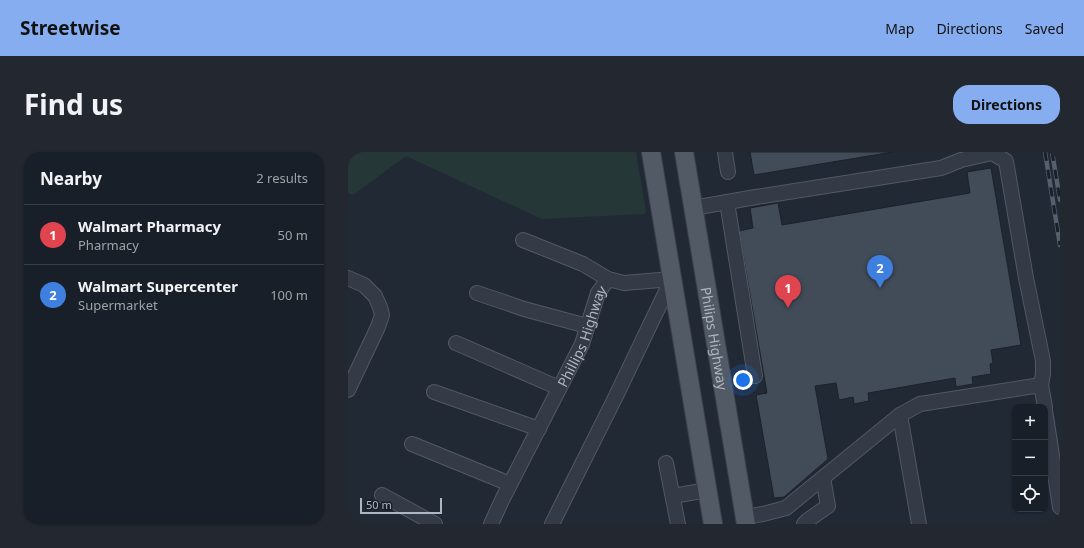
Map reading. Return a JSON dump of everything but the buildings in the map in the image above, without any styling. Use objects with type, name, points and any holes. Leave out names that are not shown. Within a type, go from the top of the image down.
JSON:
[{"type":"main road","points":[[651,152],[713,524]]},
{"type":"main road","name":"Philips Highway","points":[[684,152],[746,521]]},
{"type":"street","points":[[725,152],[728,172]]},
{"type":"street","points":[[693,208],[941,168],[960,160],[992,153],[1006,161],[1026,278],[1043,361],[1041,385],[1044,404]]},
{"type":"street","points":[[727,202],[755,376]]},
{"type":"street","points":[[523,240],[572,259],[608,279]]},
{"type":"street","points":[[348,278],[364,285],[375,296],[382,315],[378,327],[348,390]]},
{"type":"street","name":"Phillips Highway","points":[[491,524],[582,344],[598,293],[608,279],[624,283],[672,279]]},
{"type":"street","points":[[552,524],[672,279]]},
{"type":"street","points":[[477,293],[524,309],[587,326]]},
{"type":"street","points":[[456,343],[559,388]]},
{"type":"street","points":[[746,521],[763,514],[786,508],[900,415],[920,404],[1041,385]]},
{"type":"street","points":[[434,392],[538,429]]},
{"type":"street","points":[[900,415],[919,524]]},
{"type":"street","points":[[1048,428],[1060,508]]},
{"type":"street","points":[[412,444],[510,484]]},
{"type":"street","points":[[666,463],[678,524]]},
{"type":"street","points":[[804,524],[828,506],[823,478]]},
{"type":"street","points":[[673,496],[707,490]]},
{"type":"street","points":[[382,495],[435,524]]},
{"type":"shaded area","points":[[348,152],[636,152],[646,213],[542,219],[406,156],[353,195],[348,193]]},
{"type":"railway","points":[[1045,152],[1060,245]]},
{"type":"railway","points":[[1052,152],[1060,200]]},
{"type":"place","name":"Walmart Supercenter","points":[[880,288]]},
{"type":"place","name":"Walmart Pharmacy","points":[[788,308]]}]
